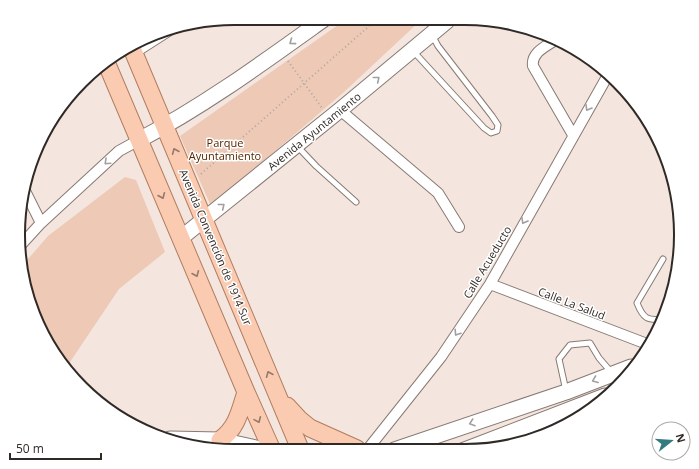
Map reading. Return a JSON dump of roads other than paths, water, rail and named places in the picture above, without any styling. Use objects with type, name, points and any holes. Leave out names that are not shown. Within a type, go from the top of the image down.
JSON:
[{"type":"main road","points":[[139,140],[165,127],[250,73],[316,25]]},
{"type":"main road","name":"Avenida Ayuntamiento","points":[[180,238],[296,146],[442,25]]},
{"type":"main road","name":"Avenida Convención de 1914 Sur","points":[[133,52],[298,444]]},
{"type":"main road","points":[[108,67],[269,444]]},
{"type":"main road","points":[[412,444],[566,392],[625,370]]},
{"type":"main road","points":[[220,440],[228,434],[236,423],[246,392]]},
{"type":"main road","points":[[280,399],[298,419],[310,428],[346,444]]},
{"type":"main road","points":[[502,440],[531,432],[583,407]]},
{"type":"main road","points":[[191,439],[220,440],[238,444]]},
{"type":"street","points":[[550,44],[535,55],[532,60],[533,66],[573,135]]},
{"type":"street","name":"Calle Acueducto","points":[[372,444],[441,357],[490,284],[605,79]]},
{"type":"street","points":[[335,114],[438,193],[460,226]]},
{"type":"street","points":[[25,241],[41,223],[119,151],[139,140]]},
{"type":"street","points":[[28,198],[41,223]]},
{"type":"street","name":"Calle La Salud","points":[[490,284],[644,343]]},
{"type":"lane","points":[[413,50],[484,128],[491,133],[497,131],[498,125],[492,116],[438,46],[432,34]]},
{"type":"lane","points":[[296,146],[356,202]]},
{"type":"lane","points":[[656,319],[648,319],[641,313],[637,303],[663,259]]},
{"type":"lane","points":[[566,392],[559,359],[570,345],[590,343],[599,358],[613,374]]},
{"type":"park label","name":"Parque Ayuntamiento","points":[[225,148]]}]
